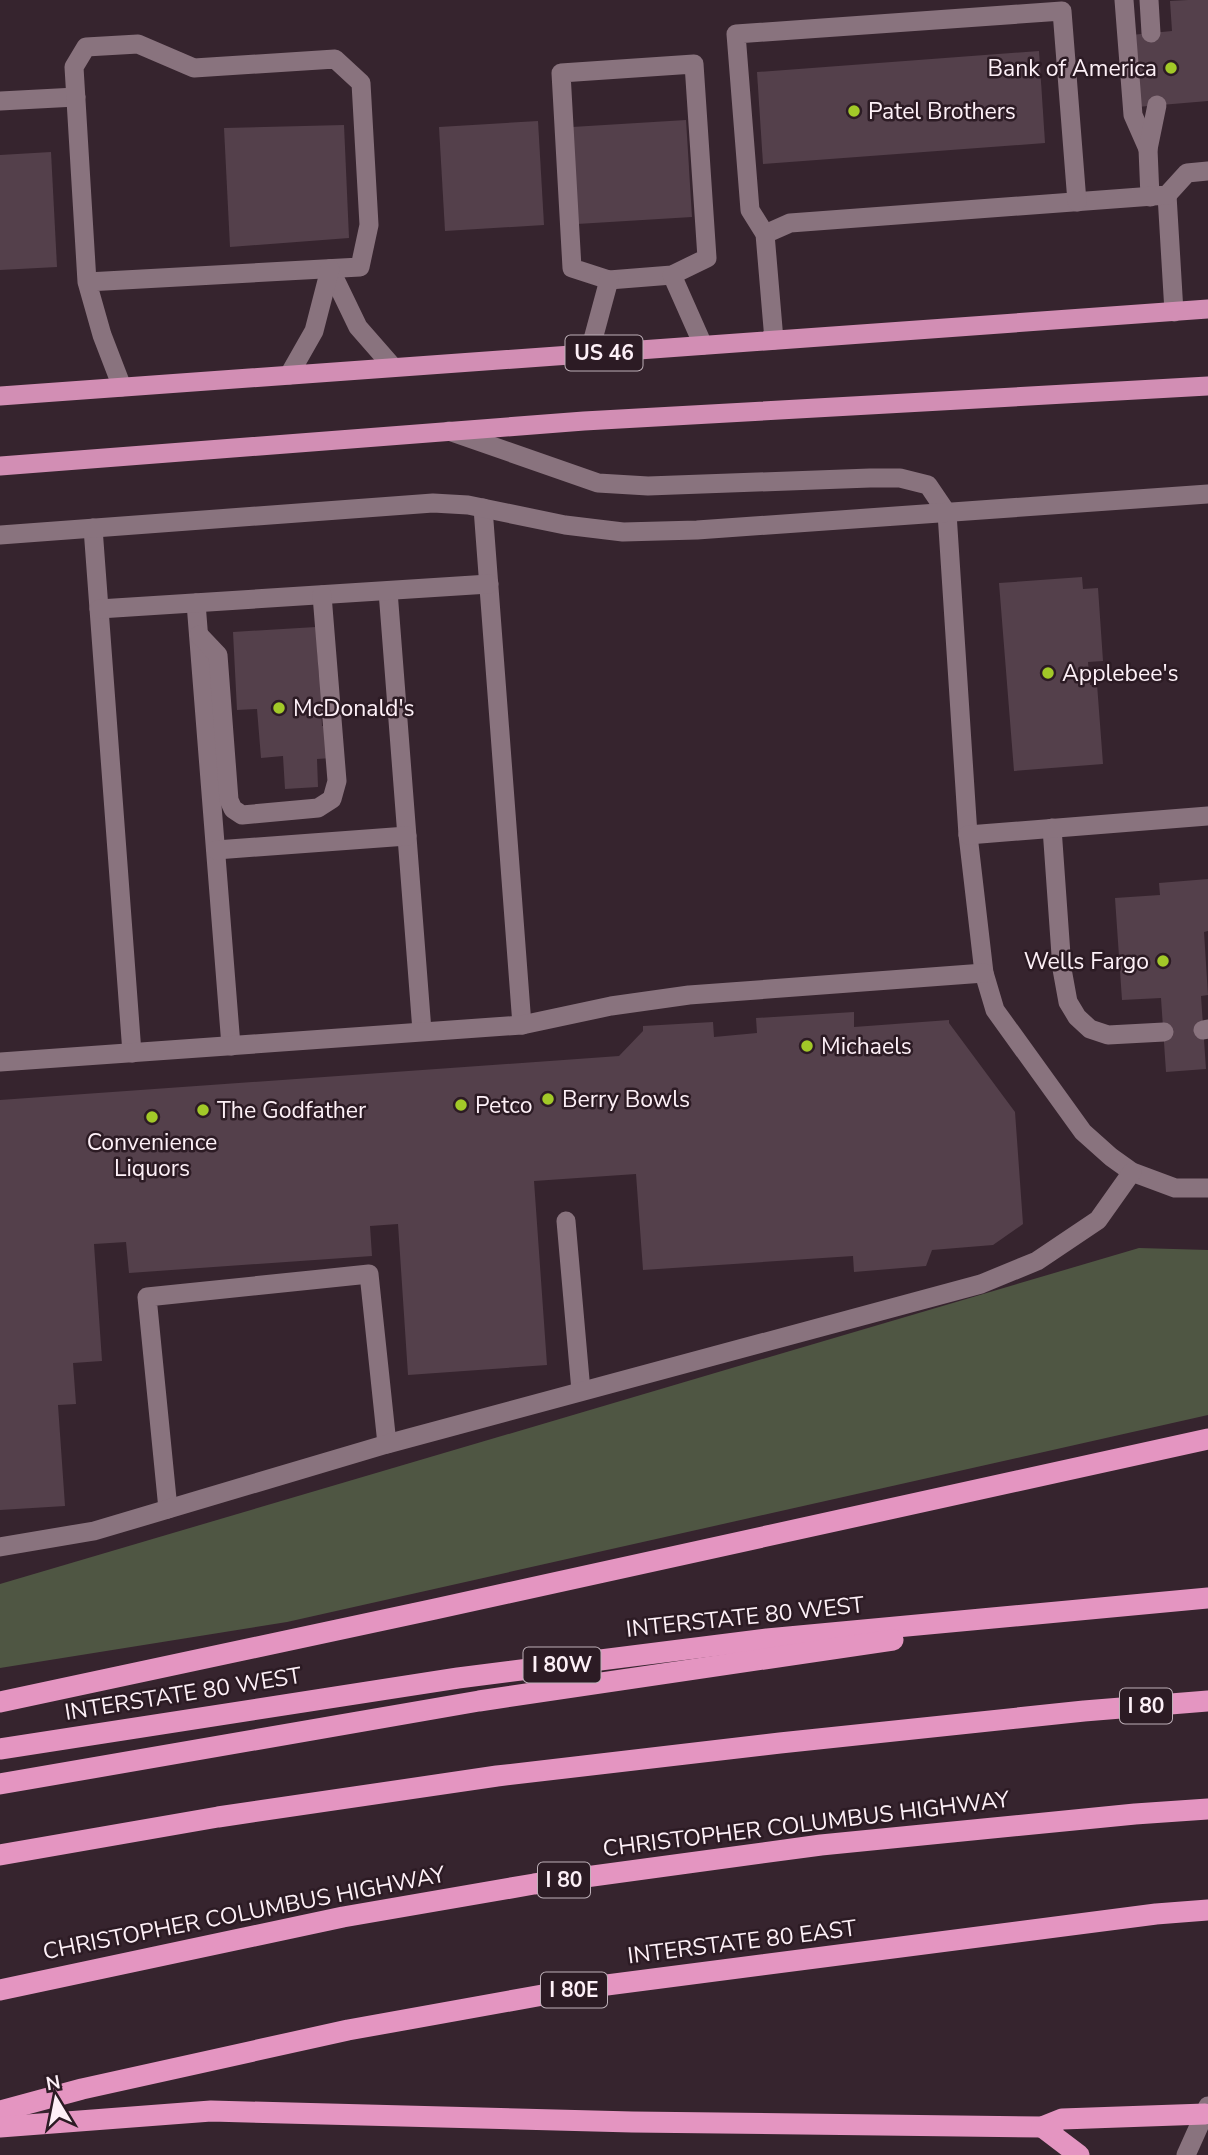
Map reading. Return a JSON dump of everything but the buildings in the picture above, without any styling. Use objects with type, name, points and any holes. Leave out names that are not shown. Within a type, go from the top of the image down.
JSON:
[{"type":"highway","name":"US 46","points":[[0,396],[1208,309]]},
{"type":"highway","points":[[0,467],[597,421],[1208,386]]},
{"type":"highway","points":[[0,1702],[1208,1439]]},
{"type":"highway","name":"INTERSTATE 80 WEST","points":[[0,1749],[458,1678],[754,1640],[1208,1598]]},
{"type":"highway","points":[[0,1784],[479,1702],[1127,1606]]},
{"type":"highway","name":"I 80","points":[[0,1855],[218,1817],[511,1774],[822,1738],[1208,1701]]},
{"type":"highway","name":"CHRISTOPHER COLUMBUS HIGHWAY","points":[[0,1990],[343,1917],[534,1884],[821,1845],[1208,1809]]},
{"type":"highway","name":"INTERSTATE 80 EAST","points":[[0,2110],[348,2030],[576,1989],[1156,1914],[1208,1910]]},
{"type":"highway","points":[[0,2127],[211,2110],[632,2122],[1042,2127],[1062,2119],[1206,2110]]},
{"type":"highway","points":[[1042,2127],[1079,2155]]},
{"type":"main road","points":[[1124,0],[1133,115],[1148,149],[1159,196],[1174,312]]},
{"type":"main road","points":[[1149,0],[1152,33]]},
{"type":"main road","points":[[774,340],[765,234],[750,210],[736,34],[1062,12],[1077,202]]},
{"type":"main road","points":[[88,282],[360,267],[369,225],[361,83],[335,59],[194,68],[138,44],[86,47],[74,67],[88,282],[102,335],[122,387]]},
{"type":"main road","points":[[694,64],[706,258],[673,275],[609,280],[572,268],[561,73],[694,64]]},
{"type":"main road","points":[[0,101],[76,97]]},
{"type":"main road","points":[[1148,149],[1157,105]]},
{"type":"main road","points":[[765,234],[790,222],[1159,196],[1188,173],[1208,171]]},
{"type":"main road","points":[[330,269],[358,327],[393,367]]},
{"type":"main road","points":[[289,375],[314,331],[330,269]]},
{"type":"main road","points":[[673,275],[702,345]]},
{"type":"main road","points":[[589,354],[609,280]]},
{"type":"main road","points":[[448,431],[598,483],[648,486],[900,478],[928,485],[947,513],[968,835],[985,973],[995,1010],[1083,1132],[1132,1172],[1175,1188],[1208,1188]]},
{"type":"main road","points":[[0,535],[433,503],[483,508],[565,526],[623,532],[698,530],[1208,494]]},
{"type":"main road","points":[[483,508],[522,1025]]},
{"type":"main road","points":[[93,527],[132,1053]]},
{"type":"main road","points":[[99,610],[489,584]]},
{"type":"main road","points":[[388,591],[422,1031]]},
{"type":"main road","points":[[199,635],[218,655],[229,800],[233,809],[242,815],[318,808],[332,799],[337,781],[322,595]]},
{"type":"main road","points":[[196,603],[231,1046]]},
{"type":"main road","points":[[968,835],[1208,816]]},
{"type":"main road","points":[[1052,828],[1062,969],[1068,1002],[1077,1017],[1090,1029],[1108,1035],[1164,1032]]},
{"type":"main road","points":[[216,850],[407,836]]},
{"type":"main road","points":[[0,1062],[522,1025],[611,1006],[689,995],[985,973]]},
{"type":"main road","points":[[0,1547],[94,1531],[387,1444],[981,1284],[1037,1261],[1098,1220],[1132,1172]]},
{"type":"main road","points":[[566,1221],[581,1391]]},
{"type":"main road","points":[[168,1509],[147,1297],[369,1274],[387,1444]]},
{"type":"main road","points":[[1186,2155],[1206,2110]]},
{"type":"green space","points":[[1139,1248],[1208,1250],[1208,1415],[287,1622],[0,1668],[0,1584]]},
{"type":"place","name":"Bank of America","points":[[1171,68]]},
{"type":"place","name":"Patel Brothers","points":[[854,111]]},
{"type":"place","name":"Applebee's","points":[[1048,673]]},
{"type":"place","name":"McDonald's","points":[[279,708]]},
{"type":"place","name":"Wells Fargo","points":[[1163,961]]},
{"type":"place","name":"Michaels","points":[[807,1046]]},
{"type":"place","name":"Berry Bowls","points":[[548,1099]]},
{"type":"place","name":"Petco","points":[[461,1105]]},
{"type":"place","name":"The Godfather","points":[[203,1110]]},
{"type":"place","name":"Convenience Liquors","points":[[152,1117]]}]
